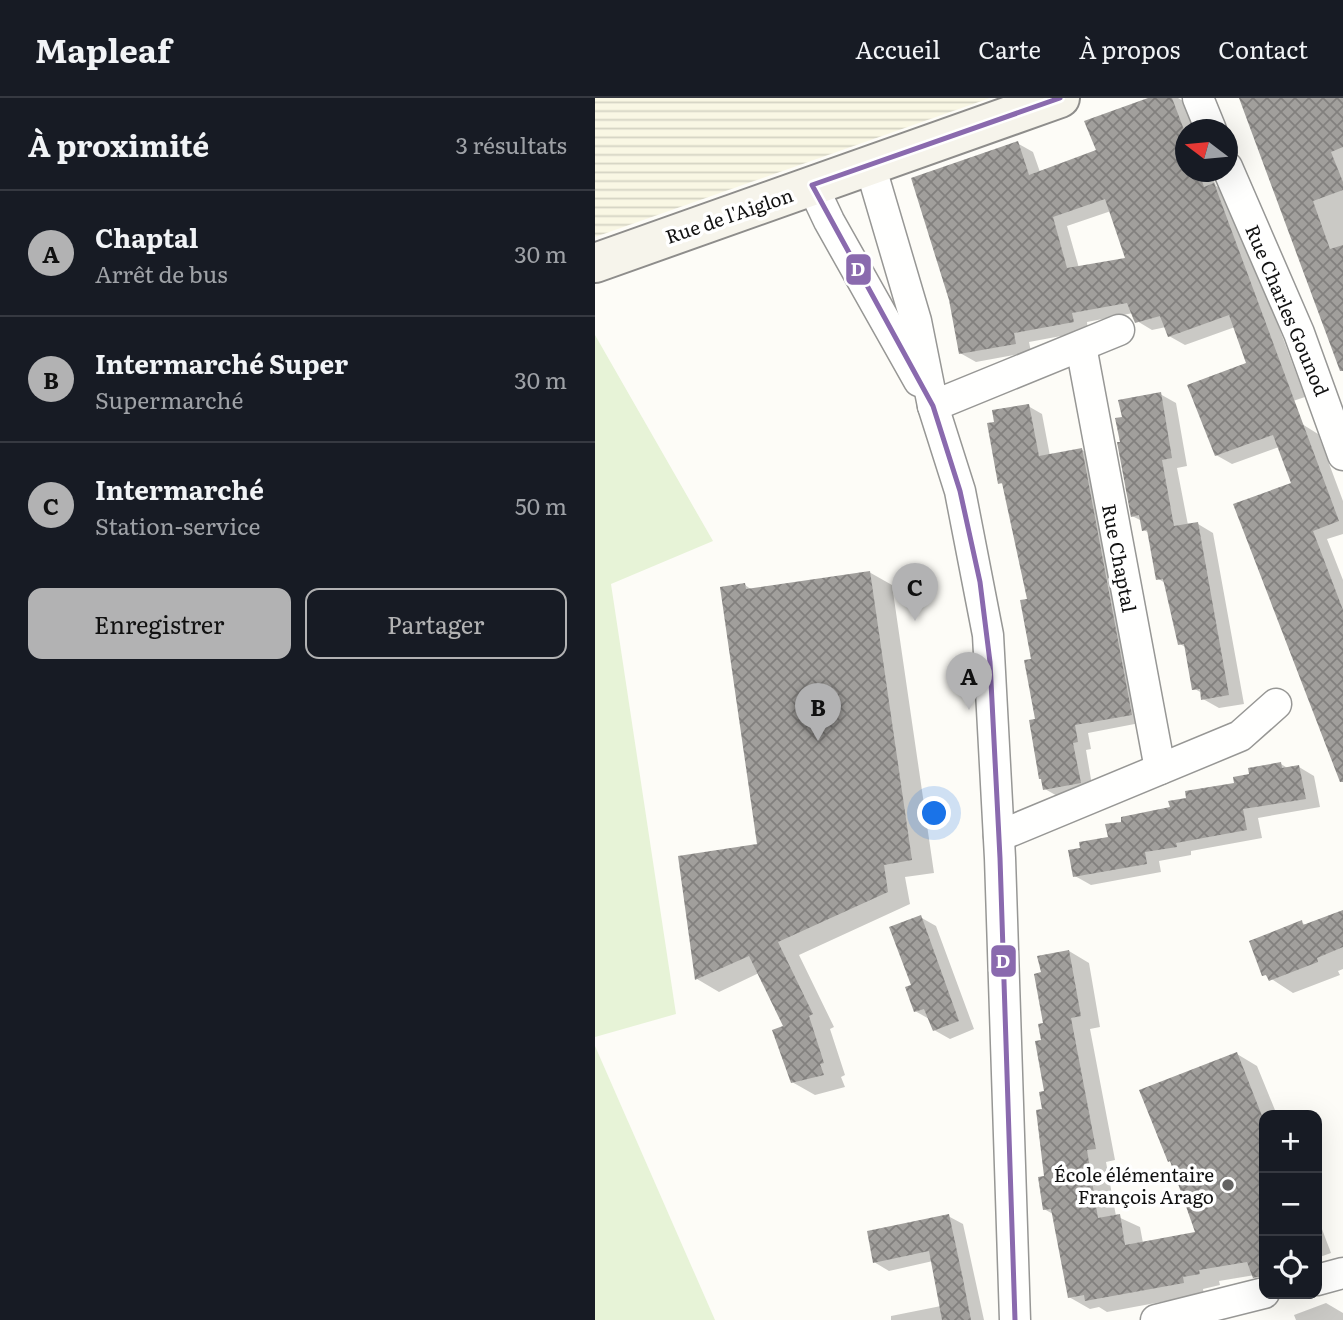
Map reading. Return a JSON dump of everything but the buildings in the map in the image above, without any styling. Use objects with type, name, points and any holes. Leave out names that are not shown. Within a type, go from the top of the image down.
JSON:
[{"type":"main road","name":"Rue de l'Aiglon","points":[[595,262],[1061,98]]},
{"type":"street","points":[[1198,98],[1207,119]]},
{"type":"street","points":[[870,165],[916,321],[933,406],[964,503],[985,609],[999,836],[1015,1320]]},
{"type":"street","name":"Rue Charles Gounod","points":[[1234,182],[1299,332],[1343,455]]},
{"type":"street","points":[[812,185],[829,221],[933,406]]},
{"type":"street","points":[[933,406],[1119,330]]},
{"type":"street","name":"Rue Chaptal","points":[[1081,346],[1160,769]]},
{"type":"street","points":[[999,836],[1240,736],[1276,704]]},
{"type":"street","points":[[1322,1279],[1343,1273]]},
{"type":"street","points":[[1156,1320],[1259,1294]]},
{"type":"shaded area","points":[[595,98],[990,98],[595,237]]},
{"type":"green space","points":[[595,335],[713,541],[611,584],[676,1014],[595,1037]]},
{"type":"green space","points":[[595,1046],[715,1320],[595,1320]]},
{"type":"transit line","name":"D","points":[[1015,1320],[1000,858],[990,662],[980,582],[960,491],[933,406],[812,185],[1060,98]]},
{"type":"place","name":"Intermarché","points":[[915,621]]},
{"type":"place","name":"Chaptal","points":[[969,710]]},
{"type":"place","name":"Intermarché Super","points":[[818,741]]},
{"type":"place","name":"École élémentaire François Arago","points":[[1228,1185]]}]
